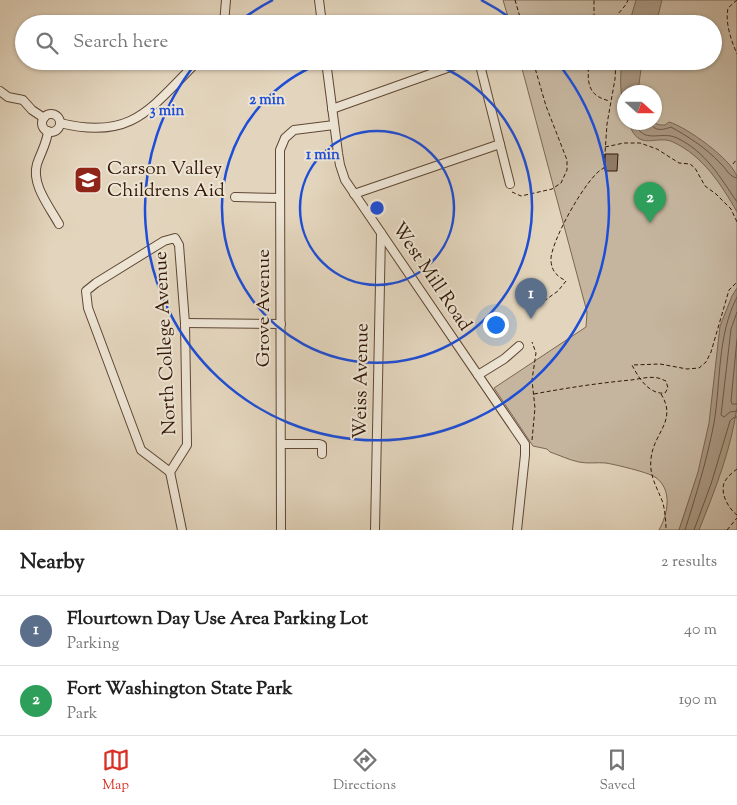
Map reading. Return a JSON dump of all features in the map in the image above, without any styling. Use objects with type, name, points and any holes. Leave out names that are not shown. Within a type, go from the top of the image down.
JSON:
[{"type":"street","points":[[225,15],[226,0]]},
{"type":"street","points":[[319,0],[321,15]]},
{"type":"street","points":[[60,123],[89,128],[112,127],[131,122],[150,110],[189,70]]},
{"type":"street","name":"West Mill Road","points":[[327,70],[342,173],[354,194],[525,444],[516,530]]},
{"type":"street","points":[[332,109],[442,70]]},
{"type":"street","points":[[481,70],[510,184]]},
{"type":"street","points":[[0,91],[8,97],[23,100],[32,110],[44,118]]},
{"type":"street","points":[[48,131],[43,125],[44,118],[48,114],[54,114],[60,123]]},
{"type":"street","points":[[48,131],[56,130],[60,123]]},
{"type":"street","name":"Grove Avenue","points":[[281,530],[280,150],[285,138],[294,130],[334,126]]},
{"type":"street","points":[[48,131],[45,147],[36,170],[36,178],[38,186],[59,224]]},
{"type":"street","points":[[354,194],[500,144]]},
{"type":"street","points":[[235,197],[280,198]]},
{"type":"street","name":"Weiss Avenue","points":[[374,530],[381,233]]},
{"type":"street","name":"North College Avenue","points":[[175,238],[180,245],[185,323],[187,445],[170,472],[141,450],[88,308],[86,292],[96,282],[155,246],[175,238]]},
{"type":"street","points":[[185,323],[281,324]]},
{"type":"street","points":[[478,375],[504,359],[519,346]]},
{"type":"street","points":[[281,444],[319,444],[322,446],[322,454]]},
{"type":"street","points":[[170,472],[182,530]]},
{"type":"path","points":[[515,0],[519,15]]},
{"type":"path","points":[[594,0],[594,15]]},
{"type":"path","points":[[618,15],[627,5],[628,0]]},
{"type":"path","points":[[737,0],[728,8],[727,17],[730,34],[737,54]]},
{"type":"path","points":[[510,184],[512,192],[516,195],[536,194],[557,186],[567,170],[567,160],[546,106],[536,70]]},
{"type":"path","points":[[588,70],[590,88],[594,95],[611,101]]},
{"type":"path","points":[[544,301],[558,292],[567,280],[557,276],[553,270],[551,259],[553,248],[565,221],[598,171],[604,168],[616,70]]},
{"type":"path","points":[[605,147],[624,143],[640,144],[657,149],[679,163],[690,164],[695,168],[705,186],[731,209],[737,222]]},
{"type":"path","points":[[733,164],[737,159]]},
{"type":"path","points":[[666,530],[662,503],[652,480],[650,470],[653,446],[664,425],[667,403],[661,394],[639,379],[632,365],[660,364],[687,369],[699,368],[706,362],[711,352],[729,290],[737,282]]},
{"type":"path","points":[[531,446],[534,408],[532,376],[536,353],[532,342]]},
{"type":"path","points":[[534,394],[658,378],[666,381],[668,385],[667,391],[661,394]]},
{"type":"path","points":[[737,469],[725,481],[723,489],[728,507],[737,515]]},
{"type":"path","points":[[727,530],[737,518]]},
{"type":"shaded area","points":[[503,0],[737,0],[737,530],[691,530],[696,481],[679,530],[659,530],[665,517],[667,495],[661,482],[655,477],[611,464],[575,461],[550,452],[547,449],[533,446],[494,388],[586,327],[587,312],[522,70],[722,70],[722,15],[507,15]]},
{"type":"water","points":[[636,0],[662,0],[658,15],[632,15]]},
{"type":"water","points":[[621,70],[641,70],[639,85],[621,85]]},
{"type":"water","points":[[669,122],[686,130],[718,153],[734,170],[737,177],[737,212],[718,181],[693,155],[684,148],[667,140],[648,141],[637,138],[632,130],[662,130],[662,125]]},
{"type":"water","points":[[737,288],[737,407],[731,439],[699,530],[679,530],[698,472],[709,423],[720,326]]},
{"type":"building","points":[[605,154],[618,154],[617,171],[605,171]]},
{"type":"place","name":"Carson Valley Childrens Aid","points":[[88,180]]},
{"type":"place","name":"Fort Washington State Park","points":[[650,223]]},
{"type":"place","name":"Flourtown Day Use Area Parking Lot","points":[[531,319]]}]
